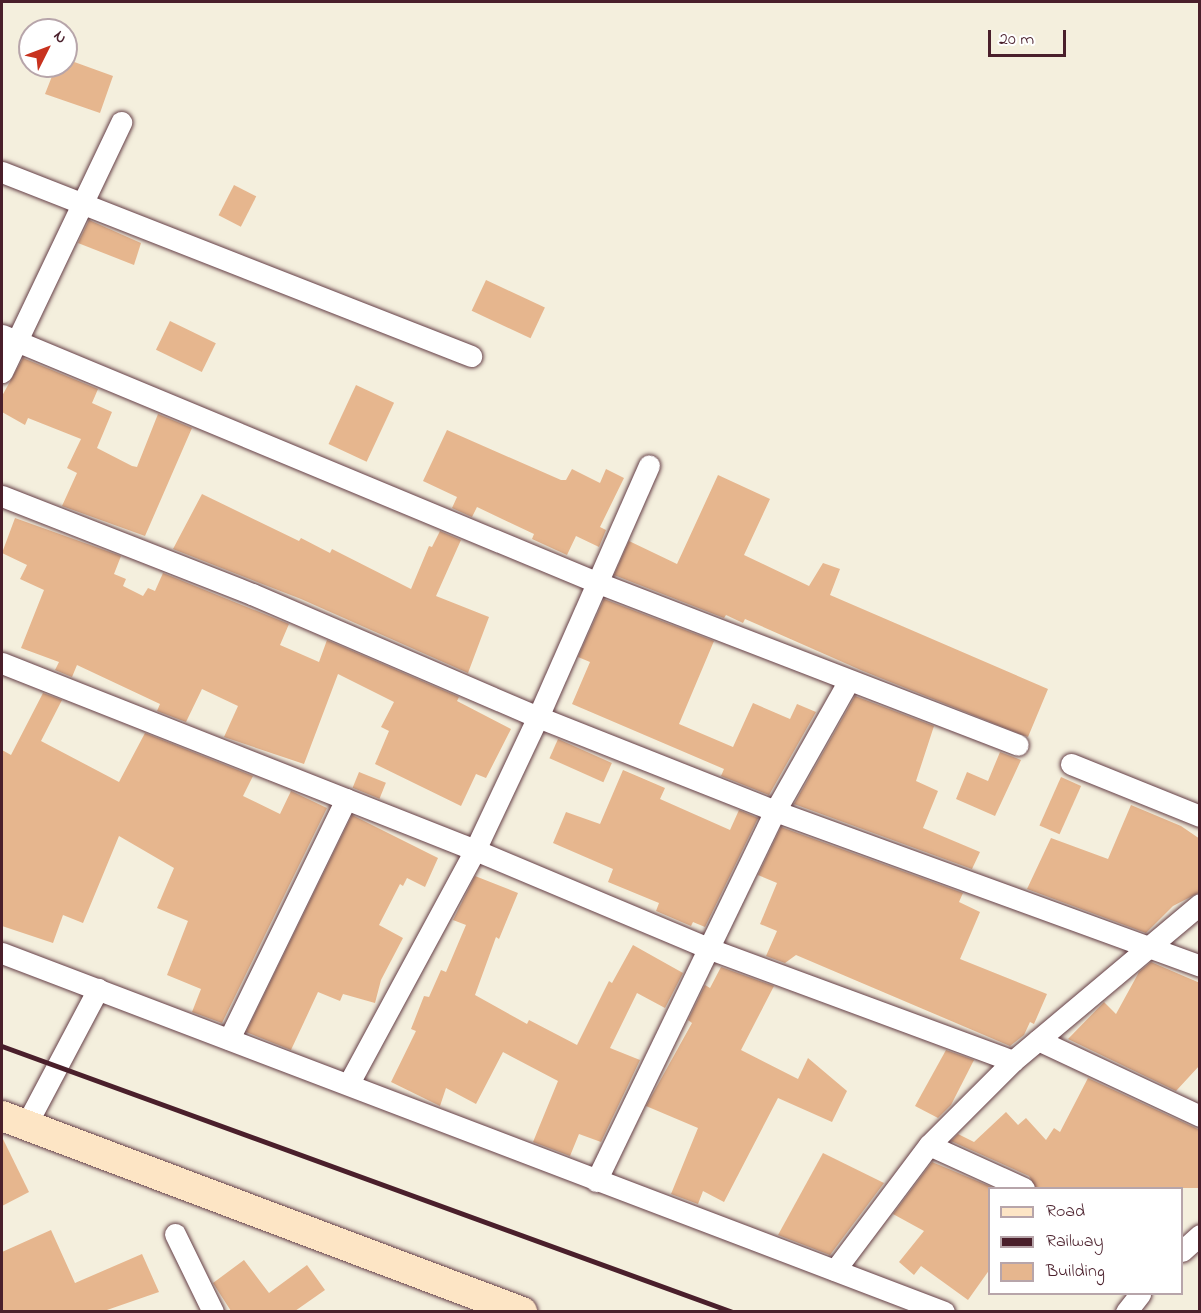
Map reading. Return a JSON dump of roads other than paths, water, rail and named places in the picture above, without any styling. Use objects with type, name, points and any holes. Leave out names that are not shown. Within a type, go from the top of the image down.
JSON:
[{"type":"main road","points":[[14,1120],[522,1311]]},
{"type":"street","points":[[2,372],[9,338],[83,202],[121,122]]},
{"type":"street","points":[[2,172],[83,202],[471,357]]},
{"type":"street","points":[[9,338],[596,582],[1018,745]]},
{"type":"street","points":[[349,1083],[475,850],[538,717],[649,465]]},
{"type":"street","points":[[2,496],[252,594],[538,717],[775,811],[1149,950],[1200,966]]},
{"type":"street","points":[[2,663],[475,850],[710,948],[1013,1061]]},
{"type":"street","points":[[596,1181],[775,811],[849,680]]},
{"type":"street","points":[[1071,765],[1200,816]]},
{"type":"street","points":[[229,1039],[346,799]]},
{"type":"street","points":[[835,1270],[929,1145],[1013,1061],[1149,950],[1200,904]]},
{"type":"street","points":[[2,953],[349,1083],[596,1181],[944,1311]]},
{"type":"street","points":[[14,1120],[98,989]]},
{"type":"street","points":[[1038,1040],[1200,1116]]},
{"type":"street","points":[[929,1145],[1022,1187]]},
{"type":"street","points":[[175,1234],[213,1311]]},
{"type":"street","points":[[1126,1311],[1138,1295]]},
{"type":"railway","points":[[2,1046],[733,1312]]}]
